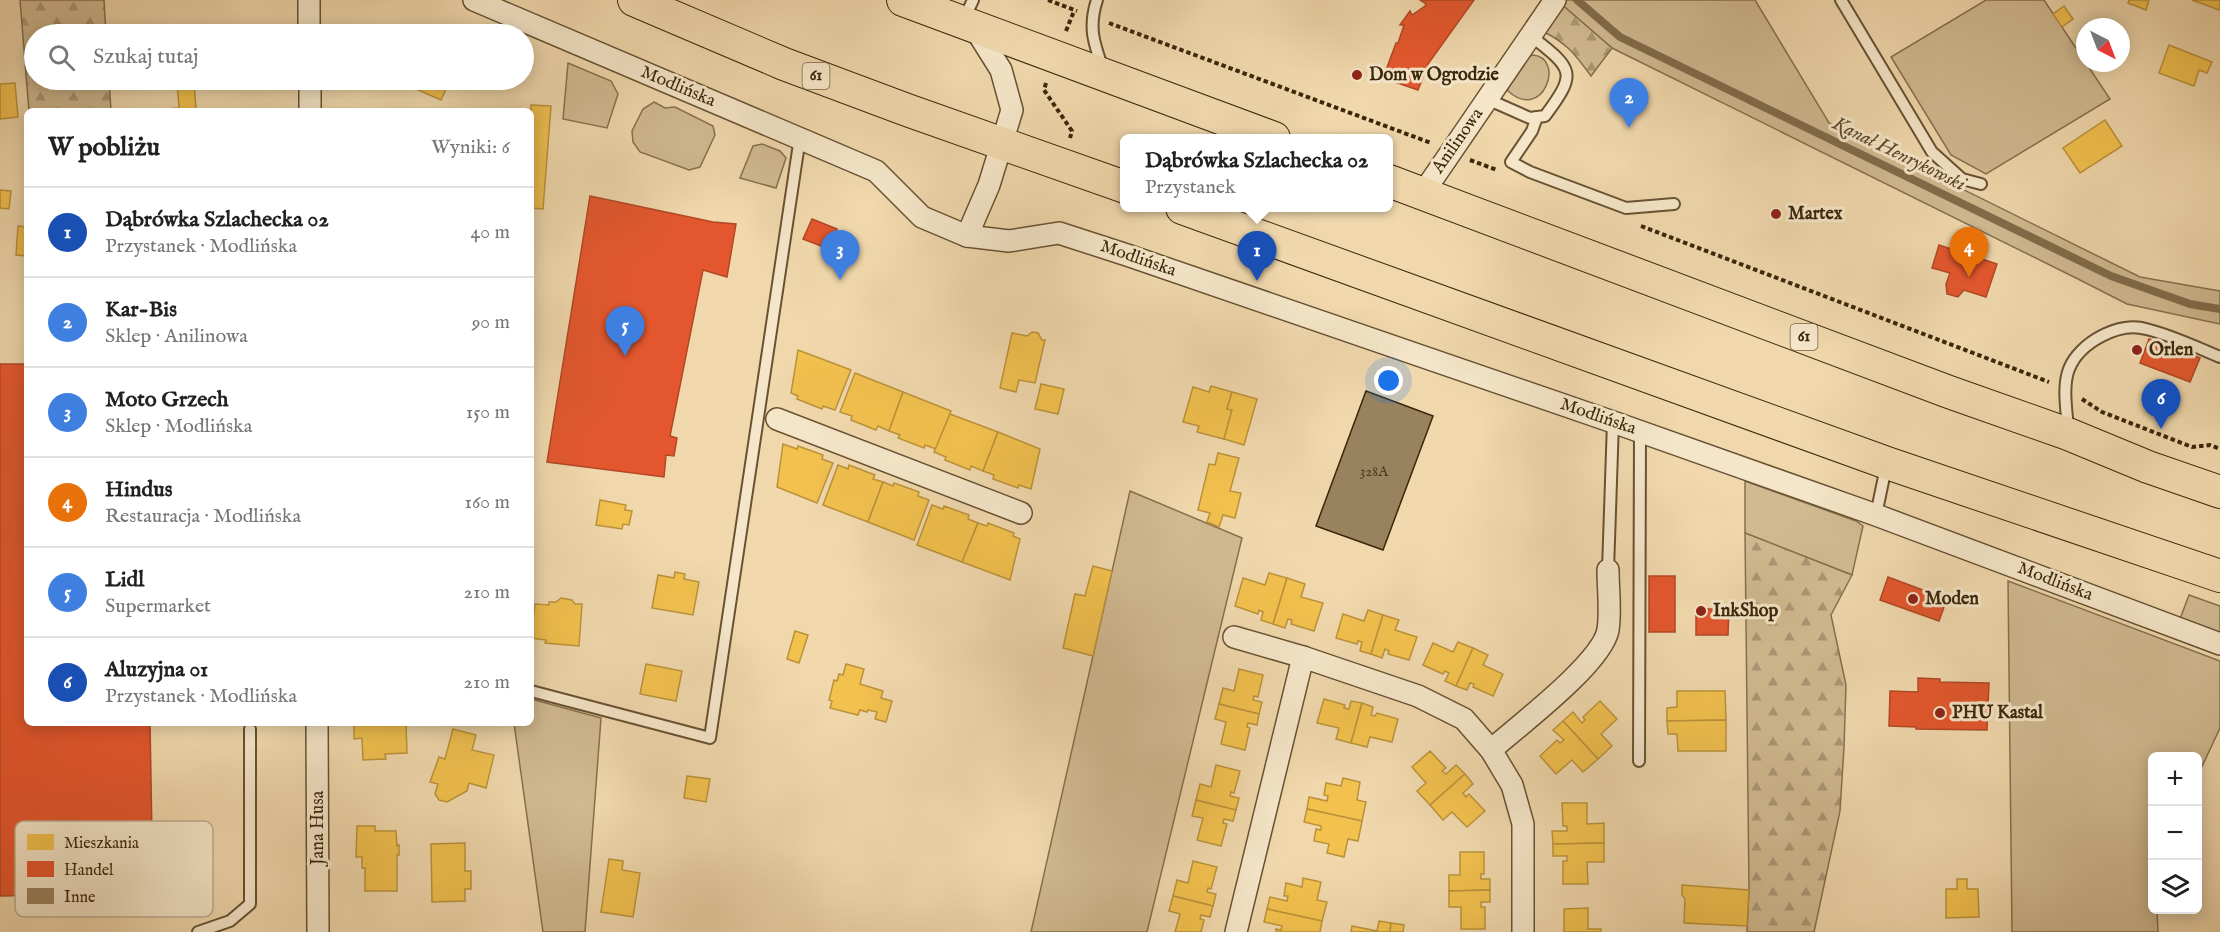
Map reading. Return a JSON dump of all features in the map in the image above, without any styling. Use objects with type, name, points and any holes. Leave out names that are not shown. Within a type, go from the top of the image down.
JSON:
[{"type":"main road","name":"61","points":[[634,0],[784,64],[1120,185]]},
{"type":"main road","points":[[903,0],[970,16],[1105,75],[1263,134]]},
{"type":"main road","name":"61","points":[[1393,182],[1949,392],[2068,434],[2148,467],[2214,486]]},
{"type":"main road","points":[[1196,212],[1887,464],[2220,576]]},
{"type":"street","points":[[309,0],[309,24]]},
{"type":"street","name":"Modlińska","points":[[474,0],[531,24]]},
{"type":"street","name":"Anilinowa","points":[[1422,193],[1555,0]]},
{"type":"street","points":[[967,236],[989,185],[1012,110],[1001,70],[970,16]]},
{"type":"street","name":"Modlińska","points":[[534,25],[876,171],[922,217],[967,236],[1009,241],[1059,233],[1640,431],[1876,515],[2220,644]]},
{"type":"street","points":[[310,90],[310,108]]},
{"type":"street","points":[[767,417],[1021,513]]},
{"type":"street","points":[[1491,750],[1574,677],[1596,653],[1608,632],[1608,570]]},
{"type":"street","points":[[1234,637],[1303,657],[1418,696],[1464,719],[1491,750],[1512,785],[1523,824],[1523,932]]},
{"type":"street","points":[[1236,932],[1303,657]]},
{"type":"street","name":"Jana Husa","points":[[317,726],[318,932]]},
{"type":"lane","points":[[1097,0],[1092,16],[1093,43],[1105,75]]},
{"type":"lane","points":[[1841,0],[1932,152],[1962,179],[1981,184]]},
{"type":"lane","points":[[1487,99],[1530,118],[1545,116],[1564,91],[1567,76],[1561,60],[1531,36]]},
{"type":"lane","points":[[1537,117],[1533,131],[1511,162],[1530,172],[1626,208],[1674,204]]},
{"type":"lane","points":[[534,692],[710,738],[767,417],[800,137]]},
{"type":"lane","points":[[2068,434],[2066,389],[2069,369],[2080,354],[2107,332],[2127,327],[2144,328],[2220,357]]},
{"type":"lane","points":[[1608,570],[1613,422]]},
{"type":"lane","points":[[1639,761],[1640,431]]},
{"type":"lane","points":[[1876,515],[1887,464]]},
{"type":"lane","points":[[198,932],[230,921],[250,904],[250,729]]},
{"type":"path","points":[[1065,34],[1075,10]]},
{"type":"path","points":[[1048,76],[1044,90],[1072,131],[1068,143]]},
{"type":"green space","points":[[20,0],[104,0],[105,24],[24,24],[24,49]]},
{"type":"green space","points":[[1564,0],[1755,0],[1829,123],[2140,277],[2220,291],[2220,324],[2127,304],[1612,48],[1560,3]]},
{"type":"green space","points":[[1986,0],[2044,0],[2076,48],[2076,72],[2092,72],[2110,99],[1986,174],[1951,155],[1891,57]]},
{"type":"green space","points":[[1560,3],[1612,48],[1591,76],[1570,50],[1542,31]]},
{"type":"green space","points":[[1533,55],[1543,59],[1548,66],[1549,76],[1540,94],[1531,99],[1520,99],[1508,91],[1507,81],[1522,59]]},
{"type":"green space","points":[[568,63],[611,81],[618,94],[607,128],[563,119]]},
{"type":"green space","points":[[27,90],[110,90],[111,108],[29,108]]},
{"type":"green space","points":[[654,102],[665,108],[675,107],[713,126],[715,135],[700,167],[689,170],[640,152],[633,142],[632,131],[643,109]]},
{"type":"green space","points":[[762,144],[780,151],[786,158],[776,188],[740,178],[753,146]]},
{"type":"green space","points":[[1745,481],[1856,521],[1863,526],[1852,575],[1745,533]]},
{"type":"green space","points":[[1130,491],[1242,538],[1147,932],[1031,932]]},
{"type":"green space","points":[[1745,533],[1852,575],[1831,615],[1846,685],[1844,747],[1840,811],[1814,932],[1747,932],[1749,890]]},
{"type":"green space","points":[[2008,581],[2220,661],[2220,728],[2202,766],[2202,752],[2148,752],[2148,914],[2157,914],[2158,932],[2012,932]]},
{"type":"green space","points":[[2189,595],[2220,606],[2220,633],[2180,619]]},
{"type":"green space","points":[[534,700],[601,718],[585,932],[543,932],[514,726],[534,726]]},
{"type":"building: Mieszkania","points":[[2129,0],[2149,0],[2146,10],[2128,3]]},
{"type":"building: Mieszkania","points":[[2192,0],[2220,0],[2220,9],[2219,10]]},
{"type":"building: Mieszkania","points":[[2064,6],[2073,19],[2062,27],[2053,14]]},
{"type":"building: Mieszkania","points":[[2169,45],[2212,62],[2207,73],[2199,70],[2194,86],[2159,73]]},
{"type":"building: Mieszkania","points":[[15,83],[18,117],[0,119],[0,84]]},
{"type":"building: Mieszkania","points":[[178,90],[195,90],[196,108],[179,108]]},
{"type":"building: Mieszkania","points":[[418,90],[446,90],[441,100]]},
{"type":"building: Mieszkania","points":[[531,105],[551,106],[543,209],[534,208],[534,108],[531,108]]},
{"type":"building: Mieszkania","points":[[2105,120],[2122,146],[2080,173],[2063,148]]},
{"type":"building: Mieszkania","points":[[0,190],[11,191],[9,209],[0,208]]},
{"type":"building: Mieszkania","points":[[18,226],[24,227],[24,256],[16,255]]},
{"type":"building: Mieszkania","points":[[1032,332],[1038,333],[1042,340],[1045,340],[1035,383],[1019,380],[1016,392],[1000,388],[1012,333],[1027,336]]},
{"type":"building: Mieszkania","points":[[798,350],[851,370],[835,410],[823,406],[822,409],[797,399],[798,396],[791,393]]},
{"type":"building: Mieszkania","points":[[855,373],[903,392],[889,431],[878,426],[876,430],[851,420],[852,416],[840,412]]},
{"type":"building: Mieszkania","points":[[1041,384],[1064,389],[1058,414],[1035,409]]},
{"type":"building: Mieszkania","points":[[1211,386],[1232,392],[1227,409],[1232,410],[1224,439],[1197,432],[1199,426],[1183,422],[1193,387],[1209,392]]},
{"type":"building: Mieszkania","points":[[903,392],[951,411],[936,449],[925,445],[924,448],[898,438],[900,435],[889,431]]},
{"type":"building: Mieszkania","points":[[1232,392],[1257,399],[1244,445],[1224,439],[1232,410],[1227,409]]},
{"type":"building: Mieszkania","points":[[950,414],[998,432],[983,471],[971,466],[970,470],[945,460],[946,457],[934,452]]},
{"type":"building: Mieszkania","points":[[998,432],[1040,449],[1031,489],[1019,485],[1018,488],[993,479],[994,475],[983,471]]},
{"type":"building: Mieszkania","points":[[783,444],[797,449],[798,446],[823,455],[822,459],[833,463],[817,503],[777,487]]},
{"type":"building: Mieszkania","points":[[1218,453],[1239,458],[1230,491],[1241,493],[1235,518],[1223,515],[1219,527],[1207,522],[1210,513],[1198,510],[1209,464],[1215,465]]},
{"type":"building: Mieszkania","points":[[838,465],[848,469],[849,465],[875,475],[873,479],[883,482],[868,522],[823,505]]},
{"type":"building: Mieszkania","points":[[883,482],[893,486],[894,483],[919,492],[918,496],[929,500],[914,540],[868,522]]},
{"type":"building: Mieszkania","points":[[600,500],[626,505],[625,510],[632,511],[629,525],[623,524],[622,529],[596,525]]},
{"type":"building: Mieszkania","points":[[932,505],[943,509],[944,506],[969,515],[968,519],[978,523],[962,562],[917,545]]},
{"type":"building: Mieszkania","points":[[978,523],[987,526],[988,523],[1014,533],[1013,536],[1020,539],[1010,580],[962,562]]},
{"type":"building: Mieszkania","points":[[1093,566],[1112,571],[1093,656],[1063,648],[1075,594],[1085,596]]},
{"type":"building: Mieszkania","points":[[675,572],[685,574],[684,579],[699,582],[693,615],[652,608],[658,575],[674,578]]},
{"type":"building: Mieszkania","points":[[1269,573],[1287,578],[1273,624],[1261,620],[1263,612],[1259,610],[1258,614],[1235,606],[1243,578],[1265,585]]},
{"type":"building: Mieszkania","points":[[1287,578],[1305,584],[1301,597],[1323,603],[1314,631],[1291,624],[1292,620],[1288,619],[1285,628],[1273,624]]},
{"type":"building: Mieszkania","points":[[561,598],[572,600],[575,604],[582,604],[579,646],[545,643],[546,640],[534,638],[535,604],[549,605],[549,602],[556,602]]},
{"type":"building: Mieszkania","points":[[1368,610],[1383,615],[1371,654],[1360,651],[1362,642],[1358,641],[1357,644],[1336,638],[1343,614],[1364,621]]},
{"type":"building: Mieszkania","points":[[1383,615],[1399,620],[1395,630],[1417,637],[1409,660],[1388,654],[1389,651],[1385,649],[1382,658],[1371,654]]},
{"type":"building: Mieszkania","points":[[795,631],[808,635],[799,663],[787,659]]},
{"type":"building: Mieszkania","points":[[1458,642],[1473,648],[1456,686],[1445,681],[1449,673],[1445,671],[1443,674],[1423,665],[1433,643],[1453,652]]},
{"type":"building: Mieszkania","points":[[1473,648],[1488,655],[1483,665],[1503,674],[1493,696],[1473,687],[1474,684],[1470,683],[1467,690],[1456,686]]},
{"type":"building: Mieszkania","points":[[646,664],[682,671],[676,701],[640,694]]},
{"type":"building: Mieszkania","points":[[846,664],[864,669],[860,684],[883,691],[881,698],[892,701],[886,722],[875,719],[877,712],[860,710],[858,715],[830,708],[832,701],[829,700],[834,680],[837,681],[839,674],[843,675]]},
{"type":"building: Mieszkania","points":[[1239,669],[1263,675],[1258,697],[1254,696],[1253,700],[1262,702],[1259,714],[1219,704],[1223,688],[1234,691]]},
{"type":"building: Mieszkania","points":[[1677,691],[1725,691],[1726,720],[1667,721],[1667,708],[1677,707]]},
{"type":"building: Mieszkania","points":[[1324,699],[1345,705],[1344,708],[1349,709],[1351,701],[1362,703],[1351,743],[1336,739],[1339,728],[1317,723]]},
{"type":"building: Mieszkania","points":[[1600,701],[1617,719],[1601,734],[1612,746],[1598,759],[1563,721],[1573,712],[1582,723],[1585,720],[1583,717]]},
{"type":"building: Mieszkania","points":[[1362,703],[1373,707],[1371,715],[1375,716],[1377,713],[1398,719],[1392,742],[1370,737],[1367,747],[1351,743]]},
{"type":"building: Mieszkania","points":[[1219,704],[1259,714],[1257,725],[1248,723],[1247,727],[1250,728],[1245,750],[1221,744],[1226,722],[1215,719]]},
{"type":"building: Mieszkania","points":[[1726,720],[1726,751],[1678,751],[1677,734],[1668,734],[1667,721]]},
{"type":"building: Mieszkania","points":[[1563,721],[1598,759],[1583,772],[1572,760],[1556,774],[1540,756],[1557,740],[1560,743],[1564,740],[1553,730]]},
{"type":"building: Mieszkania","points":[[354,726],[406,726],[407,753],[385,754],[386,759],[363,760],[362,738],[354,739]]},
{"type":"building: Mieszkania","points":[[453,729],[476,735],[472,750],[494,755],[486,788],[469,783],[467,791],[447,802],[439,800],[435,794],[438,784],[430,782],[439,757],[445,759]]},
{"type":"building: Mieszkania","points":[[1430,751],[1446,768],[1442,771],[1446,774],[1456,765],[1465,774],[1430,805],[1417,791],[1426,783],[1412,767]]},
{"type":"building: Mieszkania","points":[[1216,765],[1240,771],[1234,793],[1231,792],[1230,796],[1239,798],[1236,810],[1196,800],[1200,784],[1211,787]]},
{"type":"building: Mieszkania","points":[[1465,774],[1473,784],[1463,793],[1466,797],[1469,794],[1485,811],[1467,827],[1452,812],[1443,820],[1430,805]]},
{"type":"building: Mieszkania","points":[[687,776],[710,779],[706,802],[684,798]]},
{"type":"building: Mieszkania","points":[[1343,778],[1360,782],[1357,800],[1366,802],[1362,821],[1307,809],[1309,797],[1327,801],[1328,796],[1324,795],[1326,783],[1341,786]]},
{"type":"building: Mieszkania","points":[[1196,800],[1236,810],[1233,821],[1224,819],[1223,823],[1227,824],[1221,846],[1197,840],[1203,818],[1192,816]]},
{"type":"building: Mieszkania","points":[[1562,803],[1587,803],[1587,824],[1604,823],[1604,843],[1553,844],[1552,831],[1567,831],[1567,826],[1563,826]]},
{"type":"building: Mieszkania","points":[[1307,809],[1362,821],[1358,841],[1348,839],[1344,857],[1327,853],[1329,844],[1314,841],[1316,829],[1321,830],[1321,826],[1304,822]]},
{"type":"building: Mieszkania","points":[[357,826],[375,826],[375,831],[396,831],[397,846],[399,845],[397,891],[365,891],[365,868],[362,868],[362,857],[356,857]]},
{"type":"building: Mieszkania","points":[[465,843],[465,871],[471,871],[471,889],[465,889],[465,901],[432,902],[431,844]]},
{"type":"building: Mieszkania","points":[[1604,843],[1604,862],[1587,862],[1588,884],[1563,884],[1563,861],[1567,861],[1567,856],[1553,856],[1553,844]]},
{"type":"building: Mieszkania","points":[[1460,852],[1484,852],[1484,874],[1481,874],[1481,879],[1490,879],[1490,890],[1449,891],[1449,875],[1460,875]]},
{"type":"building: Mieszkania","points":[[609,859],[623,861],[622,870],[640,873],[633,917],[601,912]]},
{"type":"building: Mieszkania","points":[[1193,861],[1217,867],[1211,889],[1208,888],[1207,892],[1216,894],[1213,906],[1173,896],[1177,880],[1188,883]]},
{"type":"building: Mieszkania","points":[[1303,878],[1321,882],[1317,900],[1327,902],[1322,921],[1267,909],[1270,897],[1287,901],[1288,896],[1284,896],[1286,883],[1302,887]]},
{"type":"building: Mieszkania","points":[[1957,879],[1967,879],[1967,889],[1978,889],[1979,917],[1946,918],[1946,889],[1957,889]]},
{"type":"building: Mieszkania","points":[[1682,885],[1749,890],[1747,926],[1684,923],[1685,899],[1682,895]]},
{"type":"building: Mieszkania","points":[[1490,890],[1490,902],[1481,902],[1481,907],[1485,907],[1485,929],[1461,929],[1461,907],[1449,907],[1449,891]]},
{"type":"building: Mieszkania","points":[[1173,896],[1213,906],[1210,917],[1201,915],[1200,919],[1204,920],[1201,932],[1175,932],[1180,914],[1169,911]]},
{"type":"building: Mieszkania","points":[[1588,908],[1588,929],[1601,929],[1601,932],[1564,932],[1564,909]]},
{"type":"building: Mieszkania","points":[[1267,909],[1322,921],[1320,932],[1276,932],[1276,929],[1281,930],[1282,926],[1264,922]]},
{"type":"building: Mieszkania","points":[[1379,921],[1391,923],[1390,932],[1351,932],[1352,926],[1377,931]]},
{"type":"building: Mieszkania","points":[[1391,923],[1404,925],[1403,932],[1390,932]]},
{"type":"building: Handel","points":[[1420,0],[1474,0],[1428,64],[1418,90],[1383,78],[1404,25],[1400,25],[1410,11],[1412,15],[1425,6],[1426,4]]},
{"type":"building: Handel","points":[[590,196],[713,222],[736,224],[727,277],[703,270],[670,436],[677,438],[674,456],[666,455],[664,477],[547,462]]},
{"type":"building: Handel","points":[[812,219],[837,229],[829,249],[803,239]]},
{"type":"building: Handel","points":[[1939,245],[1997,264],[1986,297],[1964,290],[1958,297],[1947,294],[1946,284],[1950,273],[1932,268]]},
{"type":"building: Handel","points":[[2149,339],[2200,358],[2190,382],[2140,363]]},
{"type":"building: Handel","points":[[0,364],[24,364],[24,726],[150,726],[152,821],[15,821],[15,896],[0,896]]},
{"type":"building: Handel","points":[[1649,576],[1675,576],[1675,632],[1649,632]]},
{"type":"building: Handel","name":"Moden","points":[[1888,577],[1947,599],[1939,621],[1880,600]]},
{"type":"building: Handel","points":[[1696,609],[1729,609],[1728,635],[1696,635]]},
{"type":"building: Handel","points":[[1918,678],[1940,679],[1940,682],[1989,683],[1987,730],[1916,729],[1916,727],[1889,726],[1890,691],[1918,692]]},
{"type":"building: Inne","points":[[1366,391],[1433,416],[1383,550],[1316,526]]},
{"type":"waterway","name":"Kanał Henrykowski","points":[[1577,0],[1620,37],[2111,276],[2190,304],[2220,309]]},
{"type":"place","name":"Dom w Ogrodzie","points":[[1357,75]]},
{"type":"place","name":"Kar-Bis","points":[[1629,128]]},
{"type":"place","name":"Martex","points":[[1776,214]]},
{"type":"place","name":"Hindus","points":[[1969,277]]},
{"type":"place","name":"Moto Grzech","points":[[840,280]]},
{"type":"place","name":"Dąbrówka Szlachecka 02","points":[[1257,281]]},
{"type":"place","name":"Orlen","points":[[2137,350]]},
{"type":"place","name":"Lidl","points":[[625,356]]},
{"type":"place","name":"Aluzyjna 01","points":[[2161,429]]},
{"type":"place","name":"Moden","points":[[1913,599]]},
{"type":"place","name":"InkShop","points":[[1701,611]]},
{"type":"place","name":"PHU Kastal","points":[[1940,713]]}]
